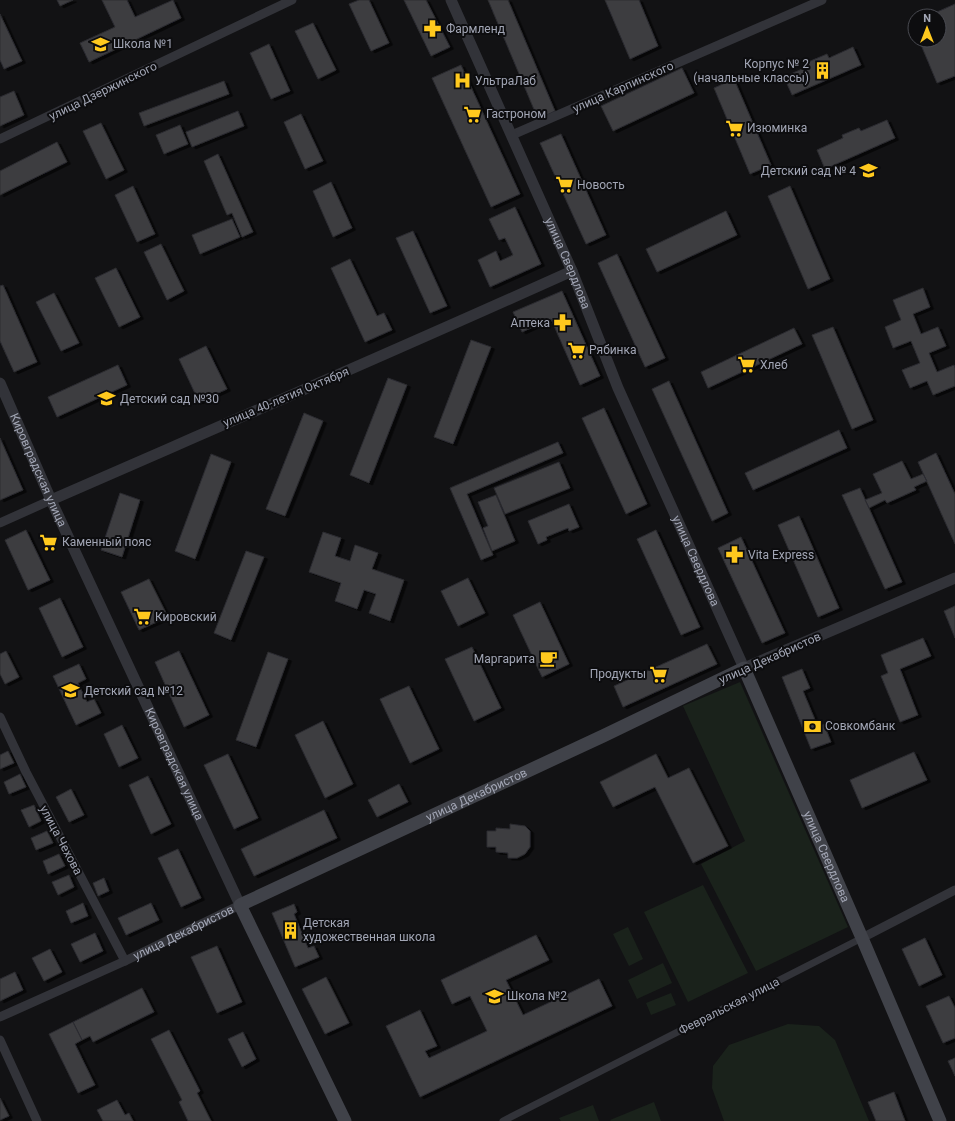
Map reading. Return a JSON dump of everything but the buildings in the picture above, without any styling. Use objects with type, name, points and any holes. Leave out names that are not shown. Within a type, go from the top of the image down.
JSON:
[{"type":"main road","name":"улица Декабристов","points":[[240,905],[603,736],[744,668]]},
{"type":"main road","name":"улица Свердлова","points":[[744,668],[940,1121]]},
{"type":"main road","name":"Кировградская улица","points":[[240,905],[345,1121]]},
{"type":"street","name":"улица Дзержинского","points":[[0,139],[292,0]]},
{"type":"street","name":"улица Свердлова","points":[[452,0],[572,271],[618,388],[744,668]]},
{"type":"street","name":"улица Карпинского","points":[[512,135],[822,0]]},
{"type":"street","name":"улица 40-летия Октября","points":[[0,523],[250,412],[417,341],[572,271]]},
{"type":"street","name":"Кировградская улица","points":[[0,383],[51,500],[240,905]]},
{"type":"street","name":"улица Декабристов","points":[[744,668],[955,578]]},
{"type":"street","name":"улица Чехова","points":[[0,718],[26,772],[125,961]]},
{"type":"street","name":"Февральская улица","points":[[503,1121],[955,890]]},
{"type":"street","name":"улица Декабристов","points":[[0,1017],[125,961],[240,905]]},
{"type":"street","points":[[0,1040],[38,1121]]},
{"type":"shaded area","points":[[740,682],[848,927],[756,971],[701,864],[745,841],[683,706]]},
{"type":"shaded area","points":[[703,885],[748,973],[688,1002],[644,912]]},
{"type":"shaded area","points":[[628,927],[643,959],[629,966],[613,934]]},
{"type":"shaded area","points":[[663,963],[672,983],[637,999],[628,980]]},
{"type":"shaded area","points":[[671,993],[676,1005],[651,1015],[646,1003]]},
{"type":"shaded area","points":[[788,1024],[819,1026],[835,1040],[869,1121],[724,1121],[712,1088],[713,1066],[729,1045]]},
{"type":"shaded area","points":[[654,1102],[661,1121],[610,1120]]},
{"type":"shaded area","points":[[593,1105],[599,1121],[561,1121],[559,1118]]},
{"type":"place","name":"Фармленд","points":[[433,29]]},
{"type":"place","name":"Школа №1","points":[[100,44]]},
{"type":"place","name":"Корпус № 2 (начальные классы)","points":[[822,71]]},
{"type":"place","name":"УльтраЛаб","points":[[462,81]]},
{"type":"place","name":"Гастроном","points":[[473,114]]},
{"type":"place","name":"Изюминка","points":[[734,128]]},
{"type":"place","name":"Детский сад № 4","points":[[869,171]]},
{"type":"place","name":"Новость","points":[[564,185]]},
{"type":"place","name":"Аптека","points":[[563,323]]},
{"type":"place","name":"Рябинка","points":[[576,350]]},
{"type":"place","name":"Хлеб","points":[[747,365]]},
{"type":"place","name":"Детский сад №30","points":[[107,399]]},
{"type":"place","name":"Каменный пояс","points":[[49,542]]},
{"type":"place","name":"Vita Express","points":[[735,555]]},
{"type":"place","name":"Кировский","points":[[142,617]]},
{"type":"place","name":"Маргарита","points":[[548,659]]},
{"type":"place","name":"Продукты","points":[[659,674]]},
{"type":"place","name":"Детский сад №12","points":[[71,691]]},
{"type":"place","name":"Совкомбанк","points":[[812,726]]},
{"type":"place","name":"Детская художественная школа","points":[[290,930]]},
{"type":"place","name":"Школа №2","points":[[494,996]]}]
